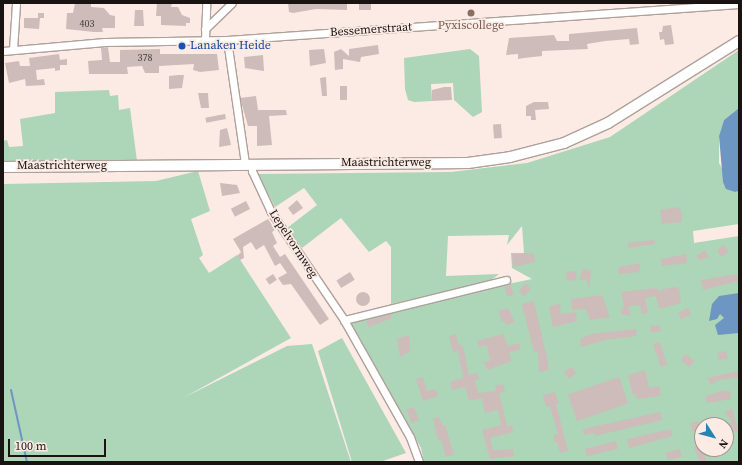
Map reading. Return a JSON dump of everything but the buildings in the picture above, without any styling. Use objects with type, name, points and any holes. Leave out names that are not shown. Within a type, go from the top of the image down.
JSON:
[{"type":"main road","name":"Maastrichterweg","points":[[3,167],[468,163],[527,154],[564,143],[608,123],[739,41]]},
{"type":"street","points":[[14,50],[16,3]]},
{"type":"street","points":[[205,40],[206,3]]},
{"type":"street","points":[[205,29],[232,3]]},
{"type":"street","name":"Bessemerstraat","points":[[3,51],[105,42],[227,40],[739,4]]},
{"type":"street","name":"Lepelvormweg","points":[[227,40],[248,164],[272,212],[344,320],[410,437],[419,462]]},
{"type":"street","points":[[344,320],[506,280]]},
{"type":"green space","points":[[470,49],[479,56],[482,112],[473,117],[454,100],[453,83],[431,84],[432,101],[414,102],[408,100],[405,89],[404,58]]},
{"type":"green space","points":[[739,50],[739,108],[724,120],[719,136],[719,163],[735,192],[739,191],[739,224],[693,231],[694,243],[739,236],[739,462],[424,462],[421,448],[350,321],[427,301],[532,279],[512,268],[511,253],[524,253],[522,226],[507,245],[509,235],[448,236],[446,276],[499,274],[490,281],[391,304],[391,247],[386,241],[369,252],[341,218],[302,248],[287,228],[317,205],[304,188],[275,207],[258,174],[451,172],[527,163],[610,137]]},
{"type":"green space","points":[[109,90],[110,96],[118,95],[119,110],[130,108],[137,161],[3,162],[3,141],[7,140],[9,147],[23,146],[20,119],[55,113],[55,92]]},
{"type":"green space","points":[[198,171],[210,211],[191,219],[203,255],[199,258],[209,273],[237,255],[291,338],[183,398],[287,346],[312,344],[351,462],[3,462],[3,184],[156,181]]},
{"type":"green space","points":[[342,338],[406,453],[380,462],[352,462],[318,351]]},
{"type":"water","points":[[739,108],[739,191],[735,192],[726,189],[723,182],[719,136],[724,120]]},
{"type":"water","points":[[739,293],[739,333],[718,335],[715,325],[724,318],[720,314],[717,319],[709,321],[712,304],[719,296]]},
{"type":"waterway","points":[[11,390],[27,462]]},
{"type":"place","name":"Pyxiscollege","points":[[471,13]]},
{"type":"place","name":"Lanaken Heide","points":[[182,46]]}]
